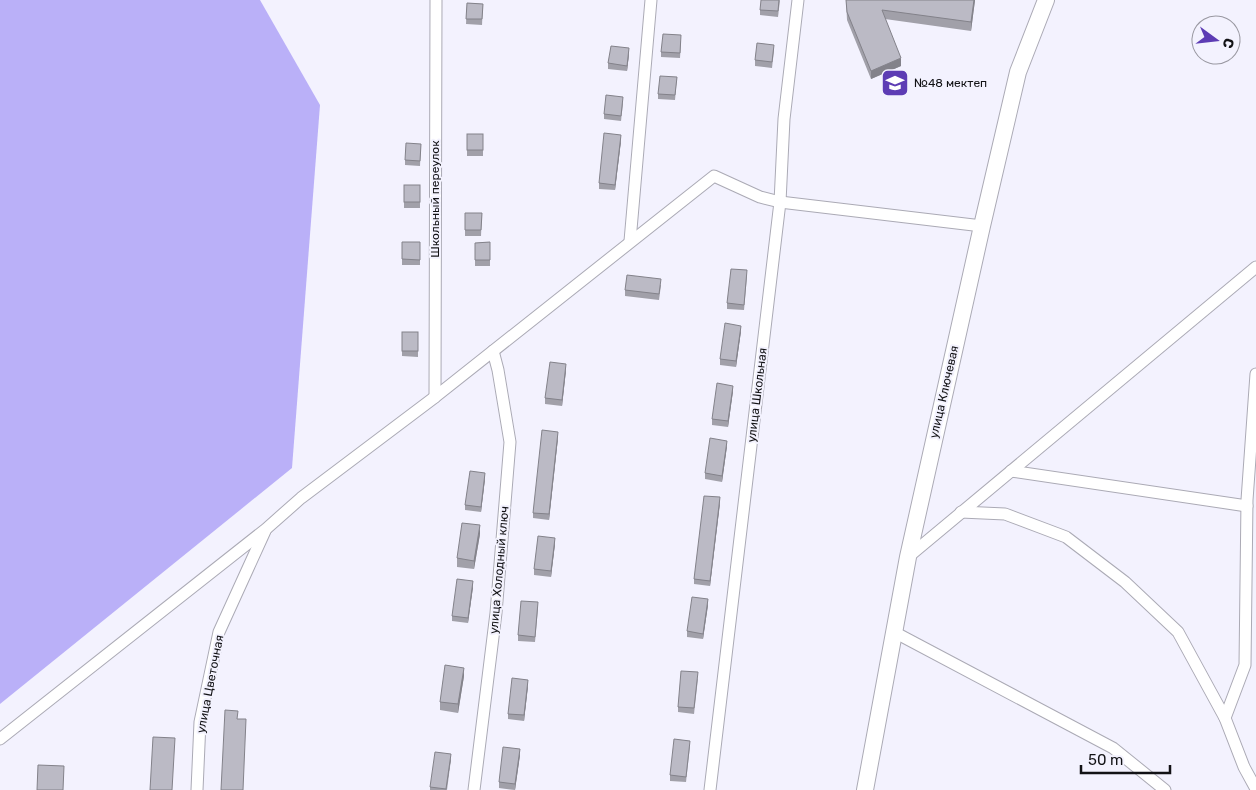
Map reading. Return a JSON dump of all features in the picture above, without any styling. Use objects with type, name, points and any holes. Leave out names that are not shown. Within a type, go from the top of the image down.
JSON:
[{"type":"street","name":"Школьный переулок","points":[[435,397],[436,0]]},
{"type":"street","points":[[630,241],[651,0]]},
{"type":"street","name":"улица Школьная","points":[[710,790],[780,202],[784,119],[798,0]]},
{"type":"street","name":"улица Ключевая","points":[[865,790],[908,557],[982,226],[1018,72],[1046,0]]},
{"type":"street","points":[[0,739],[266,529],[301,498],[435,397],[714,176],[760,197],[780,202],[982,226]]},
{"type":"street","points":[[908,557],[1256,267]]},
{"type":"street","name":"улица Холодный ключ","points":[[474,790],[496,613],[510,442],[493,351]]},
{"type":"street","points":[[1225,718],[1245,665],[1256,374]]},
{"type":"street","points":[[1011,471],[1250,502]]},
{"type":"street","points":[[961,512],[1004,514],[1066,537],[1125,582],[1178,632],[1225,718],[1244,767],[1256,789]]},
{"type":"street","name":"улица Цветочная","points":[[197,790],[200,722],[219,632],[266,529]]},
{"type":"street","points":[[894,632],[1113,748],[1165,790]]},
{"type":"shaded area","points":[[0,0],[260,0],[320,105],[292,468],[0,704]]},
{"type":"building","points":[[761,0],[779,0],[778,11],[760,10]]},
{"type":"building","points":[[846,0],[974,0],[971,22],[882,10],[901,58],[871,71],[847,12]]},
{"type":"building","points":[[467,3],[483,4],[482,19],[466,19]]},
{"type":"building","points":[[663,34],[681,35],[680,53],[661,52]]},
{"type":"building","points":[[757,43],[774,45],[772,62],[755,60]]},
{"type":"building","points":[[611,46],[629,48],[627,66],[608,63]]},
{"type":"building","points":[[660,76],[677,77],[675,95],[658,94]]},
{"type":"building","points":[[606,95],[623,97],[621,116],[604,114]]},
{"type":"building","points":[[604,133],[621,135],[615,185],[599,183]]},
{"type":"building","points":[[467,134],[483,134],[483,150],[467,150]]},
{"type":"building","points":[[406,143],[421,144],[420,161],[405,160]]},
{"type":"building","points":[[404,185],[420,185],[420,202],[404,202]]},
{"type":"building","points":[[465,213],[482,213],[481,230],[465,230]]},
{"type":"building","points":[[402,242],[420,242],[420,260],[402,259]]},
{"type":"building","points":[[490,242],[490,260],[475,260],[475,243]]},
{"type":"building","points":[[731,269],[747,270],[744,305],[727,303]]},
{"type":"building","points":[[627,275],[661,279],[659,294],[625,290]]},
{"type":"building","points":[[725,323],[741,326],[736,361],[720,359]]},
{"type":"building","points":[[402,332],[418,332],[418,351],[402,351]]},
{"type":"building","points":[[550,362],[566,364],[562,400],[545,398]]},
{"type":"building","points":[[717,383],[733,386],[728,421],[712,419]]},
{"type":"building","points":[[542,430],[558,432],[549,514],[533,513]]},
{"type":"building","points":[[710,438],[727,441],[722,476],[705,473]]},
{"type":"building","points":[[470,471],[485,473],[481,507],[465,505]]},
{"type":"building","points":[[704,496],[720,497],[710,581],[694,579]]},
{"type":"building","points":[[462,523],[480,525],[474,561],[457,558]]},
{"type":"building","points":[[538,536],[555,538],[551,571],[534,569]]},
{"type":"building","points":[[457,579],[473,581],[468,618],[452,616]]},
{"type":"building","points":[[692,597],[708,599],[703,634],[687,631]]},
{"type":"building","points":[[521,601],[538,602],[535,637],[518,635]]},
{"type":"building","points":[[445,665],[464,668],[458,704],[440,702]]},
{"type":"building","points":[[681,671],[698,672],[694,708],[678,707]]},
{"type":"building","points":[[512,678],[528,680],[524,715],[508,714]]},
{"type":"building","points":[[225,710],[238,711],[237,719],[246,719],[243,790],[221,790]]},
{"type":"building","points":[[153,737],[175,738],[172,790],[150,790]]},
{"type":"building","points":[[674,739],[690,741],[686,777],[670,775]]},
{"type":"building","points":[[503,747],[520,749],[515,784],[499,782]]},
{"type":"building","points":[[435,752],[451,754],[446,789],[430,787]]},
{"type":"building","points":[[38,765],[64,766],[63,790],[37,790]]},
{"type":"place","name":"№48 мектеп","points":[[895,83]]}]
